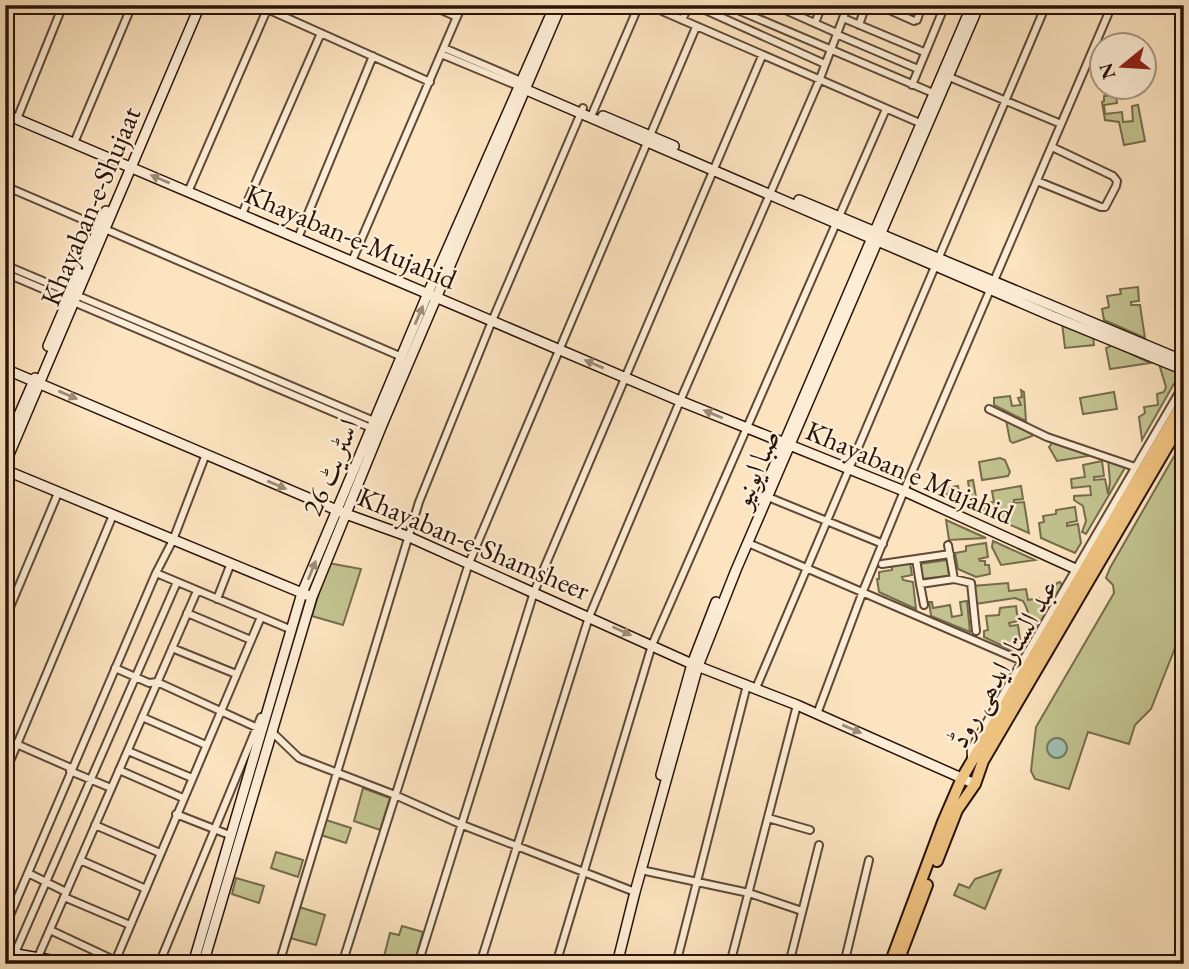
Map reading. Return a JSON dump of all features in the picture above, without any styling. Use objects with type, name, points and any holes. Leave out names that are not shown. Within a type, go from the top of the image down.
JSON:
[{"type":"main road","name":"Khayaban-e-Shujaat","points":[[129,166],[194,5]]},
{"type":"main road","name":"Khayaban-e-Shujaat","points":[[5,447],[36,382],[200,5]]},
{"type":"main road","name":"اسٹریٹ 26","points":[[203,964],[302,593],[373,424],[438,298],[555,5]]},
{"type":"main road","name":"اسٹریٹ 26","points":[[193,964],[264,730],[312,597],[406,359],[428,293],[561,5]]},
{"type":"main road","name":"صبا ایونیو","points":[[611,964],[695,665],[972,5]]},
{"type":"main road","name":"صبا ایونیو","points":[[923,125],[933,93],[979,5]]},
{"type":"main road","points":[[523,85],[939,262],[1184,370]]},
{"type":"main road","points":[[582,110],[593,112],[648,139]]},
{"type":"main road","name":"Khayaban-e-Mujahid","points":[[5,114],[680,401]]},
{"type":"main road","points":[[993,286],[1184,361]]},
{"type":"main road","name":"Khayaban-e-Shamsheer","points":[[5,369],[336,510],[408,536],[695,665],[797,705],[975,784]]},
{"type":"main road","name":"Khayaban-e-Shujaat","points":[[5,464],[36,382]]},
{"type":"main road","name":"عبد الستار ایدھی روڈ","points":[[890,964],[962,778],[976,765],[1083,572],[1184,400]]},
{"type":"main road","name":"Khayaban e Mujahid","points":[[680,401],[904,491],[1083,572]]},
{"type":"main road","name":"عبد الستار ایدھی روڈ","points":[[1083,572],[1184,418]]},
{"type":"main road","name":"صبا ایونیو","points":[[617,964],[632,891],[641,870],[695,665],[768,497],[786,445]]},
{"type":"main road","points":[[5,470],[312,597]]},
{"type":"main road","name":"عبد الستار ایدھی روڈ","points":[[897,964],[956,812],[975,784],[976,765]]},
{"type":"main road","points":[[10,953],[30,959],[73,964]]},
{"type":"street","points":[[17,119],[63,5]]},
{"type":"street","points":[[74,143],[132,5]]},
{"type":"street","points":[[430,5],[457,17]]},
{"type":"street","points":[[352,261],[462,5]]},
{"type":"street","points":[[593,112],[639,5]]},
{"type":"street","points":[[648,5],[923,125]]},
{"type":"street","points":[[682,20],[689,5]]},
{"type":"street","points":[[694,5],[825,64]]},
{"type":"street","points":[[726,5],[933,93]]},
{"type":"street","points":[[774,5],[918,69]]},
{"type":"street","points":[[800,16],[804,5]]},
{"type":"street","points":[[815,23],[822,5]]},
{"type":"street","points":[[480,964],[589,617],[819,81],[848,5]]},
{"type":"street","points":[[859,25],[866,5]]},
{"type":"street","points":[[878,5],[914,21],[922,5]]},
{"type":"street","points":[[676,964],[751,687],[808,569],[1046,5]]},
{"type":"street","points":[[817,714],[904,491],[1061,124],[1079,88],[1112,5]]},
{"type":"street","points":[[912,85],[942,6]]},
{"type":"street","points":[[188,192],[268,7],[430,82]]},
{"type":"street","points":[[843,18],[925,52]]},
{"type":"street","points":[[342,964],[468,563],[696,27]]},
{"type":"street","points":[[242,214],[320,33]]},
{"type":"street","points":[[443,51],[523,85]]},
{"type":"street","points":[[418,964],[534,592],[762,55]]},
{"type":"street","points":[[299,239],[373,56]]},
{"type":"street","points":[[944,75],[1061,124]]},
{"type":"street","points":[[556,964],[652,645],[886,108]]},
{"type":"street","points":[[279,964],[408,536],[492,321],[582,110]]},
{"type":"street","points":[[1037,181],[1101,207],[1105,207],[1116,186],[1117,181],[1113,176],[1052,147]]},
{"type":"street","points":[[5,186],[406,359]]},
{"type":"street","points":[[5,265],[72,298]]},
{"type":"street","points":[[5,273],[72,298],[373,424]]},
{"type":"street","points":[[976,765],[971,749],[1022,661],[1083,572],[1135,467],[1184,384]]},
{"type":"street","points":[[989,409],[1047,437],[1135,467]]},
{"type":"street","points":[[5,927],[156,573],[173,540],[206,454]]},
{"type":"street","points":[[5,619],[58,493]]},
{"type":"street","points":[[768,497],[883,544]]},
{"type":"street","points":[[5,773],[113,515]]},
{"type":"street","points":[[748,543],[1022,661]]},
{"type":"street","points":[[948,545],[954,579]]},
{"type":"street","points":[[882,564],[950,554]]},
{"type":"street","points":[[916,559],[924,605]]},
{"type":"street","points":[[217,599],[231,563]]},
{"type":"street","points":[[156,573],[291,629]]},
{"type":"street","points":[[920,584],[954,579],[971,583],[976,631]]},
{"type":"street","points":[[10,953],[47,882],[177,582]]},
{"type":"street","points":[[30,959],[50,930],[197,590]]},
{"type":"street","points":[[187,613],[251,640]]},
{"type":"street","points":[[50,930],[115,962],[261,617]]},
{"type":"street","points":[[172,648],[236,674]]},
{"type":"street","points":[[115,668],[149,683],[157,682],[264,730],[299,758],[632,891]]},
{"type":"street","points":[[730,964],[797,705]]},
{"type":"street","points":[[142,717],[206,745]]},
{"type":"street","points":[[159,964],[214,829],[264,730]]},
{"type":"street","points":[[5,739],[111,788]]},
{"type":"street","points":[[128,751],[191,778]]},
{"type":"street","points":[[119,770],[183,798]]},
{"type":"street","points":[[176,814],[232,836]]},
{"type":"street","points":[[768,818],[810,830]]},
{"type":"street","points":[[95,825],[160,853]]},
{"type":"street","points":[[789,964],[819,845]]},
{"type":"street","points":[[80,860],[146,889]]},
{"type":"street","points":[[844,964],[869,860]]},
{"type":"street","points":[[641,870],[749,894],[802,911]]},
{"type":"street","points":[[28,873],[65,895],[130,925]]},
{"type":"green space","points":[[1102,102],[1117,102],[1104,105],[1105,114],[1122,112],[1123,122],[1133,121],[1132,106],[1138,105],[1145,141],[1124,145],[1119,122],[1105,120]]},
{"type":"green space","points":[[1138,287],[1139,301],[1131,302],[1131,305],[1140,305],[1145,338],[1104,320],[1102,309],[1109,307],[1107,296],[1121,294],[1120,289]]},
{"type":"green space","points":[[1062,323],[1093,336],[1094,345],[1065,348]]},
{"type":"green space","points":[[1113,345],[1150,363],[1110,369],[1106,348]]},
{"type":"green space","points":[[1159,364],[1180,373],[1142,440],[1139,417],[1145,413],[1144,407],[1158,405],[1157,394],[1164,392],[1166,387]]},
{"type":"green space","points":[[1021,390],[1024,392],[1026,421],[994,405],[994,398],[1010,396],[1012,406],[1021,405],[1018,398],[1022,397]]},
{"type":"green space","points":[[1114,392],[1117,409],[1083,414],[1080,398]]},
{"type":"green space","points":[[1006,420],[1032,436],[1013,443],[1010,441]]},
{"type":"green space","points":[[1184,439],[1184,625],[1151,709],[1135,725],[1129,744],[1088,732],[1069,789],[1035,779],[1031,771],[1036,727],[1114,593],[1113,585],[1106,578],[1110,568]]},
{"type":"green space","points":[[1052,443],[1094,455],[1057,461],[1049,447]]},
{"type":"green space","points":[[1000,458],[1005,460],[1010,472],[1008,476],[982,480],[979,462]]},
{"type":"green space","points":[[1108,459],[1126,466],[1086,534],[1082,532],[1086,521],[1083,506],[1074,500],[1074,496],[1091,495],[1090,486],[1072,488],[1071,479],[1085,477],[1083,465],[1102,461],[1104,476],[1094,477],[1094,480],[1105,479],[1108,494]]},
{"type":"green space","points":[[973,480],[976,497],[974,509],[946,494],[946,488],[958,486],[960,497],[970,496],[968,481]]},
{"type":"green space","points":[[1021,486],[1023,499],[1014,500],[1014,503],[1024,502],[1029,533],[985,514],[983,503],[994,502],[992,491]]},
{"type":"green space","points":[[1075,507],[1077,521],[1067,523],[1067,526],[1078,524],[1081,543],[1075,553],[1041,538],[1039,523],[1044,522],[1043,516],[1056,514],[1056,510]]},
{"type":"green space","points":[[946,520],[986,538],[949,540]]},
{"type":"green space","points":[[993,541],[1035,560],[1001,565],[992,547]]},
{"type":"green space","points":[[986,543],[988,557],[979,559],[989,565],[990,574],[976,577],[958,569],[955,553],[966,551],[966,546]]},
{"type":"green space","points":[[947,560],[949,576],[921,579],[919,564]]},
{"type":"green space","points":[[910,562],[912,575],[902,577],[903,580],[913,582],[916,609],[879,592],[877,579],[879,572],[892,570],[892,564]]},
{"type":"green space","points":[[328,563],[361,569],[343,625],[312,616]]},
{"type":"green space","points":[[1060,582],[1062,585],[1036,634],[1023,601],[1015,598],[975,604],[973,586],[1008,583],[1009,591],[1026,589],[1028,600],[1039,598],[1045,604]]},
{"type":"green space","points":[[967,601],[970,632],[931,616],[929,602],[932,602],[933,608],[950,605],[952,617],[962,615],[960,602]]},
{"type":"green space","points":[[1016,606],[1018,621],[1009,623],[1010,626],[1018,625],[1021,646],[1019,651],[1015,652],[984,637],[984,631],[988,630],[986,616],[999,615],[1000,608]]},
{"type":"green space","points":[[363,788],[390,798],[380,830],[354,821]]},
{"type":"green space","points":[[326,820],[351,828],[346,843],[321,835]]},
{"type":"green space","points":[[276,852],[303,860],[298,877],[271,868]]},
{"type":"green space","points":[[1001,870],[985,909],[954,895],[959,884],[969,888],[975,879]]},
{"type":"green space","points":[[236,878],[264,886],[259,903],[232,894]]},
{"type":"green space","points":[[299,907],[325,915],[316,945],[290,938]]},
{"type":"green space","points":[[402,926],[423,932],[414,964],[382,964],[390,933],[399,935]]},
{"type":"shaded area","points":[[1057,738],[1064,741],[1067,748],[1064,755],[1057,758],[1050,755],[1047,748],[1050,741]]}]
